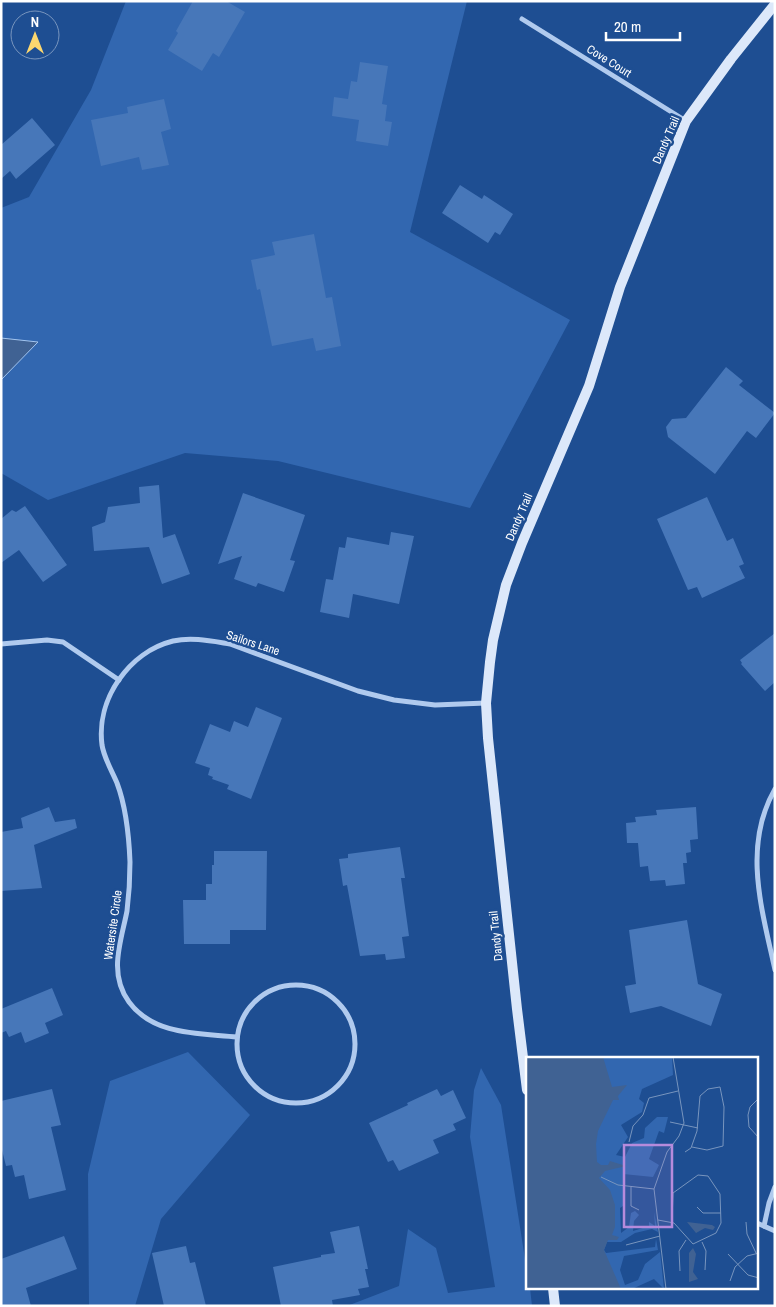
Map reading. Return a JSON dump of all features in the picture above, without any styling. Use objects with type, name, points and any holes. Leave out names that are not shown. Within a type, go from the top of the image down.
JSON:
[{"type":"street","name":"Dandy Trail","points":[[526,1082],[490,768],[486,703],[493,640],[506,585],[589,386],[620,287],[686,121],[731,59],[775,4]]},
{"type":"street","name":"Cove Court","points":[[522,18],[686,121]]},
{"type":"street","points":[[1,644],[47,640],[63,642],[119,680]]},
{"type":"street","name":"Sailors Lane","points":[[119,680],[142,656],[162,645],[184,640],[207,640],[230,644],[358,691],[394,700],[435,704],[486,703]]},
{"type":"street","name":"Watersite Circle","points":[[119,680],[105,705],[102,731],[102,746],[118,785],[122,801],[130,853],[127,905],[117,956],[119,978],[128,1001],[145,1018],[160,1026],[177,1031],[237,1037]]},
{"type":"street","points":[[775,789],[761,825],[756,869],[758,891],[775,970]]},
{"type":"street","points":[[301,985],[327,994],[346,1013],[353,1030],[354,1048],[346,1074],[335,1088],[320,1097],[293,1102],[267,1095],[253,1084],[243,1071],[238,1058],[237,1037],[242,1019],[258,998],[274,989],[301,985]]},
{"type":"street","points":[[764,1226],[768,1203],[775,1187]]},
{"type":"street","points":[[758,1224],[775,1231]]},
{"type":"street","points":[[553,1290],[555,1306]]},
{"type":"shaded area","points":[[126,1],[467,1],[410,232],[570,320],[470,508],[278,461],[185,453],[48,500],[1,473],[1,208],[29,197],[91,90]]},
{"type":"shaded area","points":[[1,338],[38,342],[1,380]]},
{"type":"shaded area","points":[[188,1052],[250,1115],[161,1219],[135,1306],[89,1306],[88,1174],[110,1081]]},
{"type":"shaded area","points":[[481,1068],[501,1105],[526,1266],[526,1290],[530,1290],[532,1306],[347,1306],[399,1286],[408,1229],[436,1248],[448,1293],[495,1287],[470,1137],[474,1090]]},
{"type":"building","points":[[193,1],[226,1],[245,12],[219,57],[213,53],[202,71],[168,50],[178,33],[176,31]]},
{"type":"building","points":[[360,62],[388,66],[382,104],[387,105],[385,121],[392,122],[388,146],[356,141],[359,120],[332,116],[334,97],[348,99],[351,81],[357,82]]},
{"type":"building","points":[[164,99],[171,129],[161,132],[169,165],[142,170],[139,157],[101,166],[91,120],[128,113],[127,107]]},
{"type":"building","points":[[32,118],[55,145],[16,179],[10,171],[1,179],[1,145]]},
{"type":"building","points":[[460,185],[482,199],[484,195],[513,214],[500,235],[495,232],[488,243],[442,213]]},
{"type":"building","points":[[314,234],[326,298],[332,297],[341,346],[316,351],[313,338],[272,346],[260,289],[257,290],[251,260],[275,255],[272,242]]},
{"type":"building","points":[[726,367],[743,381],[739,385],[775,413],[756,438],[747,431],[715,474],[668,437],[666,427],[672,419],[686,418]]},
{"type":"building","points":[[159,485],[163,538],[175,534],[190,574],[162,584],[149,547],[94,551],[92,527],[105,522],[108,507],[140,503],[139,487]]},
{"type":"building","points":[[243,493],[305,515],[290,560],[295,561],[284,592],[258,583],[256,587],[234,579],[242,556],[218,564]]},
{"type":"building","points":[[707,497],[727,541],[733,538],[744,564],[739,566],[745,578],[702,598],[697,587],[688,590],[657,519]]},
{"type":"building","points":[[25,506],[67,565],[43,582],[19,550],[1,563],[1,519],[12,510],[16,512]]},
{"type":"building","points":[[391,532],[414,536],[399,604],[353,594],[349,618],[320,612],[326,579],[333,580],[339,547],[345,548],[347,537],[389,545]]},
{"type":"building","points":[[775,633],[775,682],[765,691],[741,664],[740,660]]},
{"type":"building","points":[[256,707],[282,718],[251,799],[227,789],[229,785],[212,779],[213,777],[208,775],[210,768],[195,763],[210,724],[230,732],[234,721],[248,727]]},
{"type":"building","points":[[49,807],[55,822],[75,819],[77,828],[34,845],[42,888],[1,891],[1,832],[23,828],[21,818]]},
{"type":"building","points":[[696,807],[698,839],[690,840],[691,852],[686,853],[687,863],[683,863],[685,884],[666,886],[665,880],[650,881],[648,866],[640,867],[638,843],[627,843],[626,823],[636,822],[635,817],[657,815],[656,810]]},
{"type":"building","points":[[400,847],[405,878],[401,878],[409,936],[402,937],[405,958],[386,960],[385,954],[360,956],[347,885],[343,886],[339,859],[348,858],[348,854]]},
{"type":"building","points":[[214,851],[267,851],[266,930],[230,930],[230,944],[184,944],[183,900],[206,900],[206,884],[212,884]]},
{"type":"building","points":[[687,920],[698,984],[722,994],[711,1026],[661,1006],[630,1013],[625,986],[636,984],[629,930]]},
{"type":"building","points":[[52,988],[63,1015],[45,1023],[49,1033],[25,1043],[21,1032],[9,1037],[6,1031],[1,1033],[1,1009]]},
{"type":"building","points":[[52,1089],[61,1125],[51,1127],[66,1190],[29,1199],[24,1175],[15,1177],[12,1165],[6,1166],[1,1146],[1,1101]]},
{"type":"building","points":[[437,1089],[441,1096],[453,1090],[466,1118],[453,1124],[456,1130],[433,1140],[439,1153],[399,1171],[393,1160],[388,1162],[369,1123]]},
{"type":"building","points":[[359,1226],[368,1269],[365,1269],[369,1287],[358,1289],[360,1295],[332,1300],[333,1306],[281,1306],[273,1267],[335,1253],[330,1232]]},
{"type":"building","points":[[64,1236],[77,1269],[26,1288],[31,1306],[1,1306],[1,1259]]},
{"type":"building","points":[[186,1246],[190,1263],[195,1262],[206,1306],[164,1306],[152,1253]]}]
